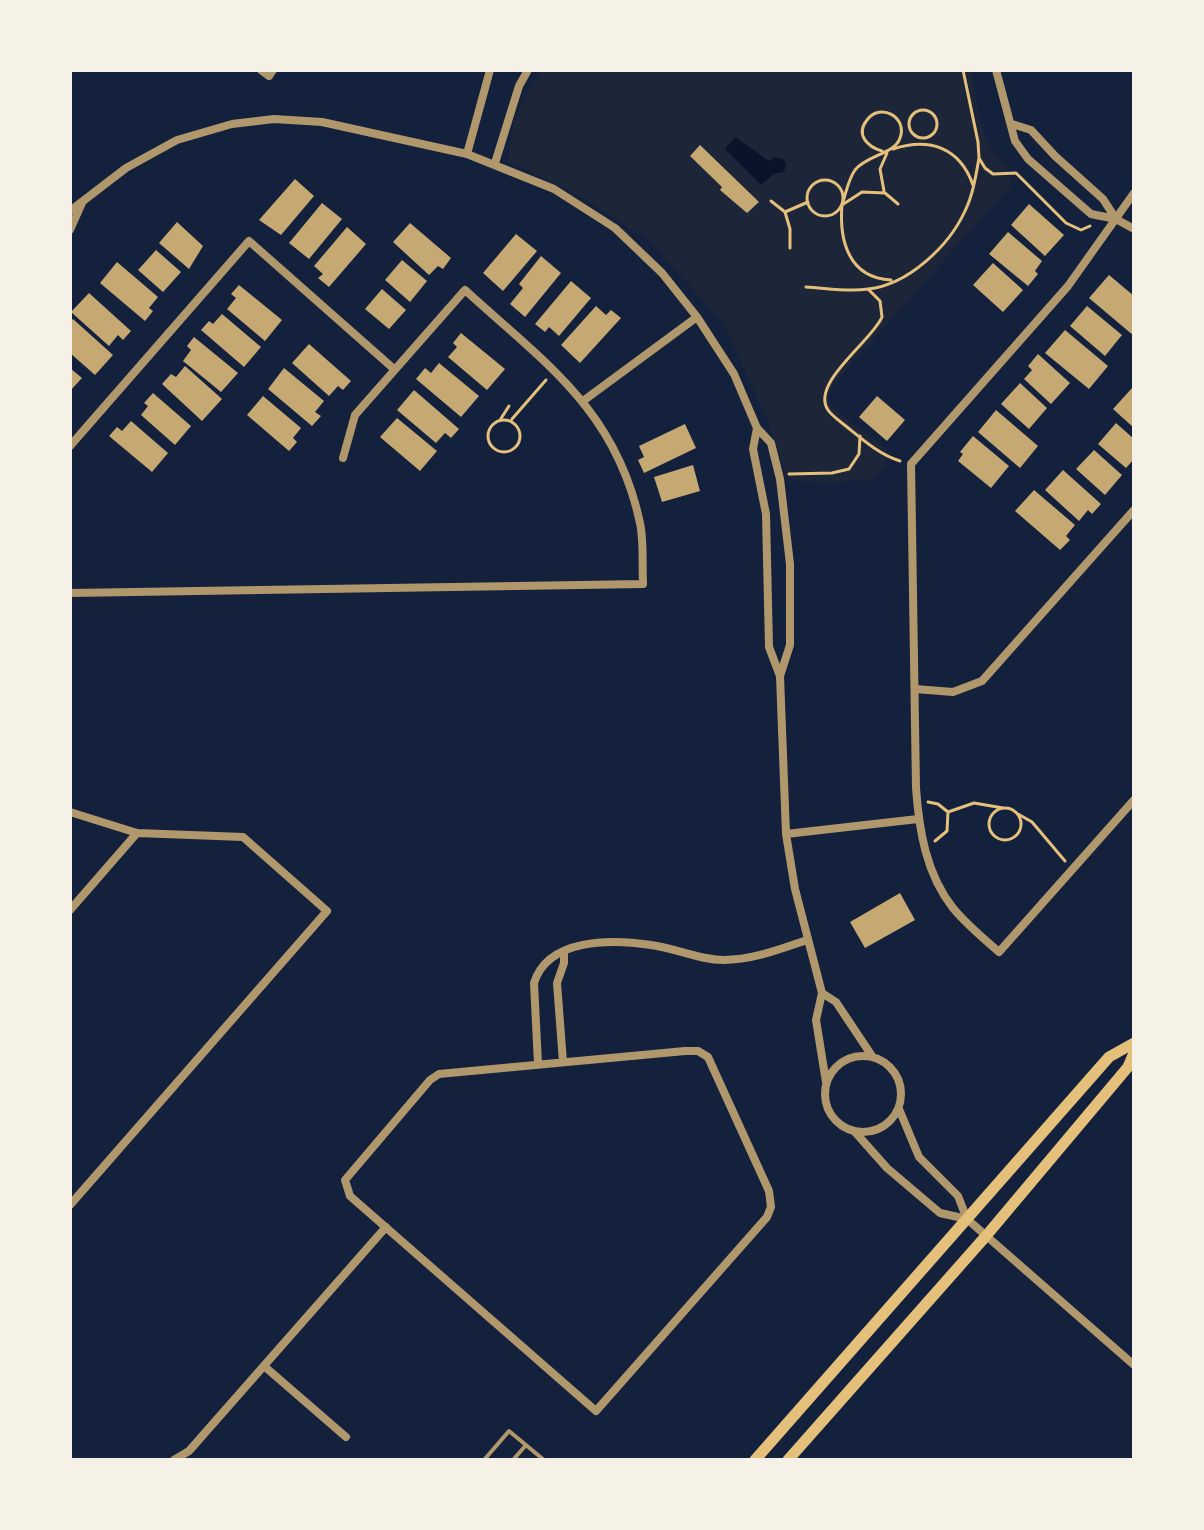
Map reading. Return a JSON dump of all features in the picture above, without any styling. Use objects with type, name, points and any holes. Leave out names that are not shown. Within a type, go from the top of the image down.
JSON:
[{"type":"main road","points":[[755,1460],[1109,1057],[1134,1043]]},
{"type":"main road","points":[[788,1460],[986,1236],[1128,1067],[1134,1053]]},
{"type":"street","points":[[467,154],[490,70]]},
{"type":"street","points":[[495,163],[519,86],[528,70]]},
{"type":"street","points":[[996,70],[1015,141],[1028,159],[1091,214],[1116,219],[1134,229]]},
{"type":"street","points":[[70,211],[126,168],[177,140],[232,124],[274,119],[322,122],[467,154],[554,189],[615,228],[662,273],[697,317],[734,374],[757,428],[771,443],[779,476],[790,564],[790,645],[780,676]]},
{"type":"street","points":[[1012,124],[1031,130],[1103,199],[1116,219]]},
{"type":"street","points":[[1042,171],[1055,156]]},
{"type":"street","points":[[1134,193],[1068,286],[911,464],[918,819],[933,876],[952,907],[999,952],[1134,800]]},
{"type":"street","points":[[70,230],[82,203]]},
{"type":"street","points":[[70,446],[249,241],[394,369]]},
{"type":"street","points":[[70,593],[643,584],[640,525],[622,463],[602,425],[554,371],[465,290],[355,415],[343,458]]},
{"type":"street","points":[[583,401],[697,317]]},
{"type":"street","points":[[757,428],[753,449],[766,514],[769,647],[780,676],[786,834],[795,889],[822,993],[816,1020],[830,1114],[836,1122],[855,1132],[887,1168],[940,1213],[967,1219]]},
{"type":"street","points":[[915,689],[953,692],[982,681],[1134,510]]},
{"type":"street","points":[[70,812],[137,833],[243,837],[327,911],[70,1205]]},
{"type":"street","points":[[786,834],[918,819]]},
{"type":"street","points":[[70,910],[137,833]]},
{"type":"street","points":[[538,1064],[534,983],[544,962],[551,956],[583,945],[636,944],[664,947],[706,959],[740,959],[807,940]]},
{"type":"street","points":[[563,1062],[557,983],[564,953]]},
{"type":"street","points":[[822,993],[836,1002],[872,1056]]},
{"type":"street","points":[[685,1051],[704,1053],[713,1065],[771,1199],[767,1217],[596,1411],[350,1196],[345,1186],[348,1175],[435,1076],[444,1072],[538,1064],[685,1051]]},
{"type":"street","points":[[826,1082],[839,1064],[849,1058],[872,1056],[882,1060],[898,1076],[901,1087],[899,1109],[892,1120],[881,1128],[855,1132]]},
{"type":"street","points":[[899,1109],[919,1157],[958,1196],[967,1219],[1134,1365]]},
{"type":"street","points":[[174,1460],[189,1451],[386,1227]]},
{"type":"street","points":[[264,1366],[346,1437]]},
{"type":"lane","points":[[484,1460],[509,1431],[544,1460]]},
{"type":"lane","points":[[513,1460],[526,1445]]},
{"type":"path","points":[[806,287],[868,289],[895,280],[922,264],[948,238],[965,212],[979,158],[963,70]]},
{"type":"path","points":[[924,109],[937,118],[934,133],[927,138],[912,132],[909,125],[916,111],[924,109]]},
{"type":"path","points":[[885,193],[880,169],[888,151],[898,144],[902,133],[900,121],[891,113],[879,111],[868,117],[862,127],[863,139],[871,148],[888,151],[908,144],[924,144],[951,152],[961,161],[973,185]]},
{"type":"path","points":[[901,126],[909,125]]},
{"type":"path","points":[[882,151],[856,168],[842,205],[836,213],[818,215],[808,202],[809,190],[814,183],[823,179],[833,181],[840,187],[844,196],[842,205],[841,230],[853,262],[862,272],[876,279],[895,280]]},
{"type":"path","points":[[979,158],[993,174],[1016,173],[1066,223],[1081,230],[1090,228],[1091,214]]},
{"type":"path","points":[[842,205],[862,192],[885,193],[898,204]]},
{"type":"path","points":[[771,201],[785,212],[790,229],[790,248]]},
{"type":"path","points":[[785,212],[808,202]]},
{"type":"path","points":[[868,289],[880,301],[883,310],[879,326],[835,374],[825,390],[825,402],[828,411],[860,436],[891,458],[911,464]]},
{"type":"path","points":[[510,421],[554,371]]},
{"type":"path","points":[[500,420],[509,406]]},
{"type":"path","points":[[510,421],[519,428],[521,437],[517,446],[509,452],[500,452],[487,439],[488,430],[494,422],[510,421]]},
{"type":"path","points":[[779,476],[849,469],[859,454],[860,436]]},
{"type":"path","points":[[917,802],[938,804],[948,812],[949,825],[945,834],[924,845]]},
{"type":"path","points":[[948,812],[974,803],[1011,809],[1032,822],[1053,850],[1073,869]]},
{"type":"path","points":[[1003,808],[995,810],[988,825],[991,833],[998,838],[1006,840],[1014,837],[1021,822],[1018,814]]},
{"type":"shaded area","points":[[542,70],[971,70],[984,132],[1012,184],[834,384],[827,399],[844,417],[887,449],[885,465],[874,479],[828,483],[787,479],[768,420],[722,321],[646,238],[572,192],[509,162],[517,113]]},
{"type":"shaded area","points":[[735,137],[769,161],[774,157],[783,159],[786,164],[784,172],[774,174],[761,185],[725,149]]},
{"type":"building","points":[[700,145],[759,202],[747,213],[720,190],[722,187],[690,156]]},
{"type":"building","points":[[295,179],[314,196],[281,235],[259,220]]},
{"type":"building","points":[[322,203],[342,219],[309,259],[289,243]]},
{"type":"building","points":[[1029,204],[1064,235],[1045,256],[1011,225]]},
{"type":"building","points":[[177,222],[203,246],[189,269],[159,243]]},
{"type":"building","points":[[410,223],[451,258],[443,269],[438,266],[429,275],[393,242]]},
{"type":"building","points":[[347,227],[366,244],[329,287],[318,278],[323,274],[314,266]]},
{"type":"building","points":[[1008,232],[1042,261],[1035,271],[1038,274],[1028,286],[989,254]]},
{"type":"building","points":[[516,234],[537,251],[503,291],[483,273]]},
{"type":"building","points":[[156,250],[181,272],[163,292],[138,270]]},
{"type":"building","points":[[541,256],[561,273],[525,317],[510,304],[523,288],[519,284]]},
{"type":"building","points":[[402,260],[427,281],[410,302],[385,280]]},
{"type":"building","points":[[117,262],[158,297],[149,308],[153,311],[145,321],[100,283]]},
{"type":"building","points":[[993,263],[1023,290],[1003,312],[973,285]]},
{"type":"building","points":[[1109,275],[1134,296],[1134,336],[1089,298]]},
{"type":"building","points":[[571,281],[591,298],[559,336],[549,327],[545,332],[535,324]]},
{"type":"building","points":[[239,285],[282,320],[265,341],[227,309],[236,298],[231,294]]},
{"type":"building","points":[[382,289],[406,310],[389,329],[365,309]]},
{"type":"building","points":[[89,293],[131,331],[123,340],[118,335],[109,346],[71,312]]},
{"type":"building","points":[[596,306],[606,315],[611,310],[621,318],[580,363],[561,345]]},
{"type":"building","points":[[1087,306],[1122,335],[1105,356],[1070,326]]},
{"type":"building","points":[[222,314],[261,347],[244,367],[201,330],[209,321],[213,324]]},
{"type":"building","points":[[73,319],[113,355],[95,375],[70,353],[70,322]]},
{"type":"building","points":[[1065,330],[1108,366],[1089,389],[1045,353]]},
{"type":"building","points":[[461,333],[505,369],[487,390],[448,357],[457,347],[453,343]]},
{"type":"building","points":[[194,337],[238,373],[221,392],[183,361],[191,350],[187,346]]},
{"type":"building","points":[[309,344],[351,381],[343,390],[338,386],[329,396],[292,363]]},
{"type":"building","points":[[1038,354],[1070,383],[1051,404],[1024,379],[1032,370],[1028,366]]},
{"type":"building","points":[[439,363],[479,396],[461,417],[416,379],[425,368],[431,373]]},
{"type":"building","points":[[185,366],[222,399],[202,421],[162,384],[171,374],[176,377]]},
{"type":"building","points":[[70,368],[82,378],[70,391]]},
{"type":"building","points":[[284,368],[324,401],[315,412],[321,416],[312,426],[268,389]]},
{"type":"building","points":[[1020,383],[1047,408],[1029,429],[1001,404]]},
{"type":"building","points":[[1132,388],[1134,390],[1134,428],[1113,409]]},
{"type":"building","points":[[414,390],[459,429],[451,438],[445,433],[436,443],[397,410]]},
{"type":"building","points":[[153,393],[191,426],[175,445],[141,415],[148,406],[144,403]]},
{"type":"building","points":[[263,396],[301,428],[293,438],[297,442],[289,451],[247,415]]},
{"type":"building","points":[[877,396],[905,420],[887,441],[859,417]]},
{"type":"building","points":[[996,410],[1038,446],[1020,468],[978,432]]},
{"type":"building","points":[[397,418],[437,451],[420,471],[380,437]]},
{"type":"building","points":[[131,421],[168,453],[152,472],[109,436],[117,427],[122,431]]},
{"type":"building","points":[[1116,423],[1134,439],[1134,459],[1126,468],[1098,444]]},
{"type":"building","points":[[685,424],[696,448],[644,473],[638,460],[644,457],[639,446]]},
{"type":"building","points":[[973,436],[1009,466],[991,488],[958,461],[963,454],[960,452]]},
{"type":"building","points":[[1094,450],[1122,475],[1105,495],[1076,469]]},
{"type":"building","points":[[693,465],[700,491],[662,502],[654,477]]},
{"type":"building","points":[[1063,470],[1101,504],[1092,514],[1088,510],[1079,521],[1045,490]]},
{"type":"building","points":[[1034,490],[1075,525],[1066,536],[1070,540],[1060,550],[1015,511]]},
{"type":"building","points":[[900,893],[915,920],[865,948],[850,922]]}]
